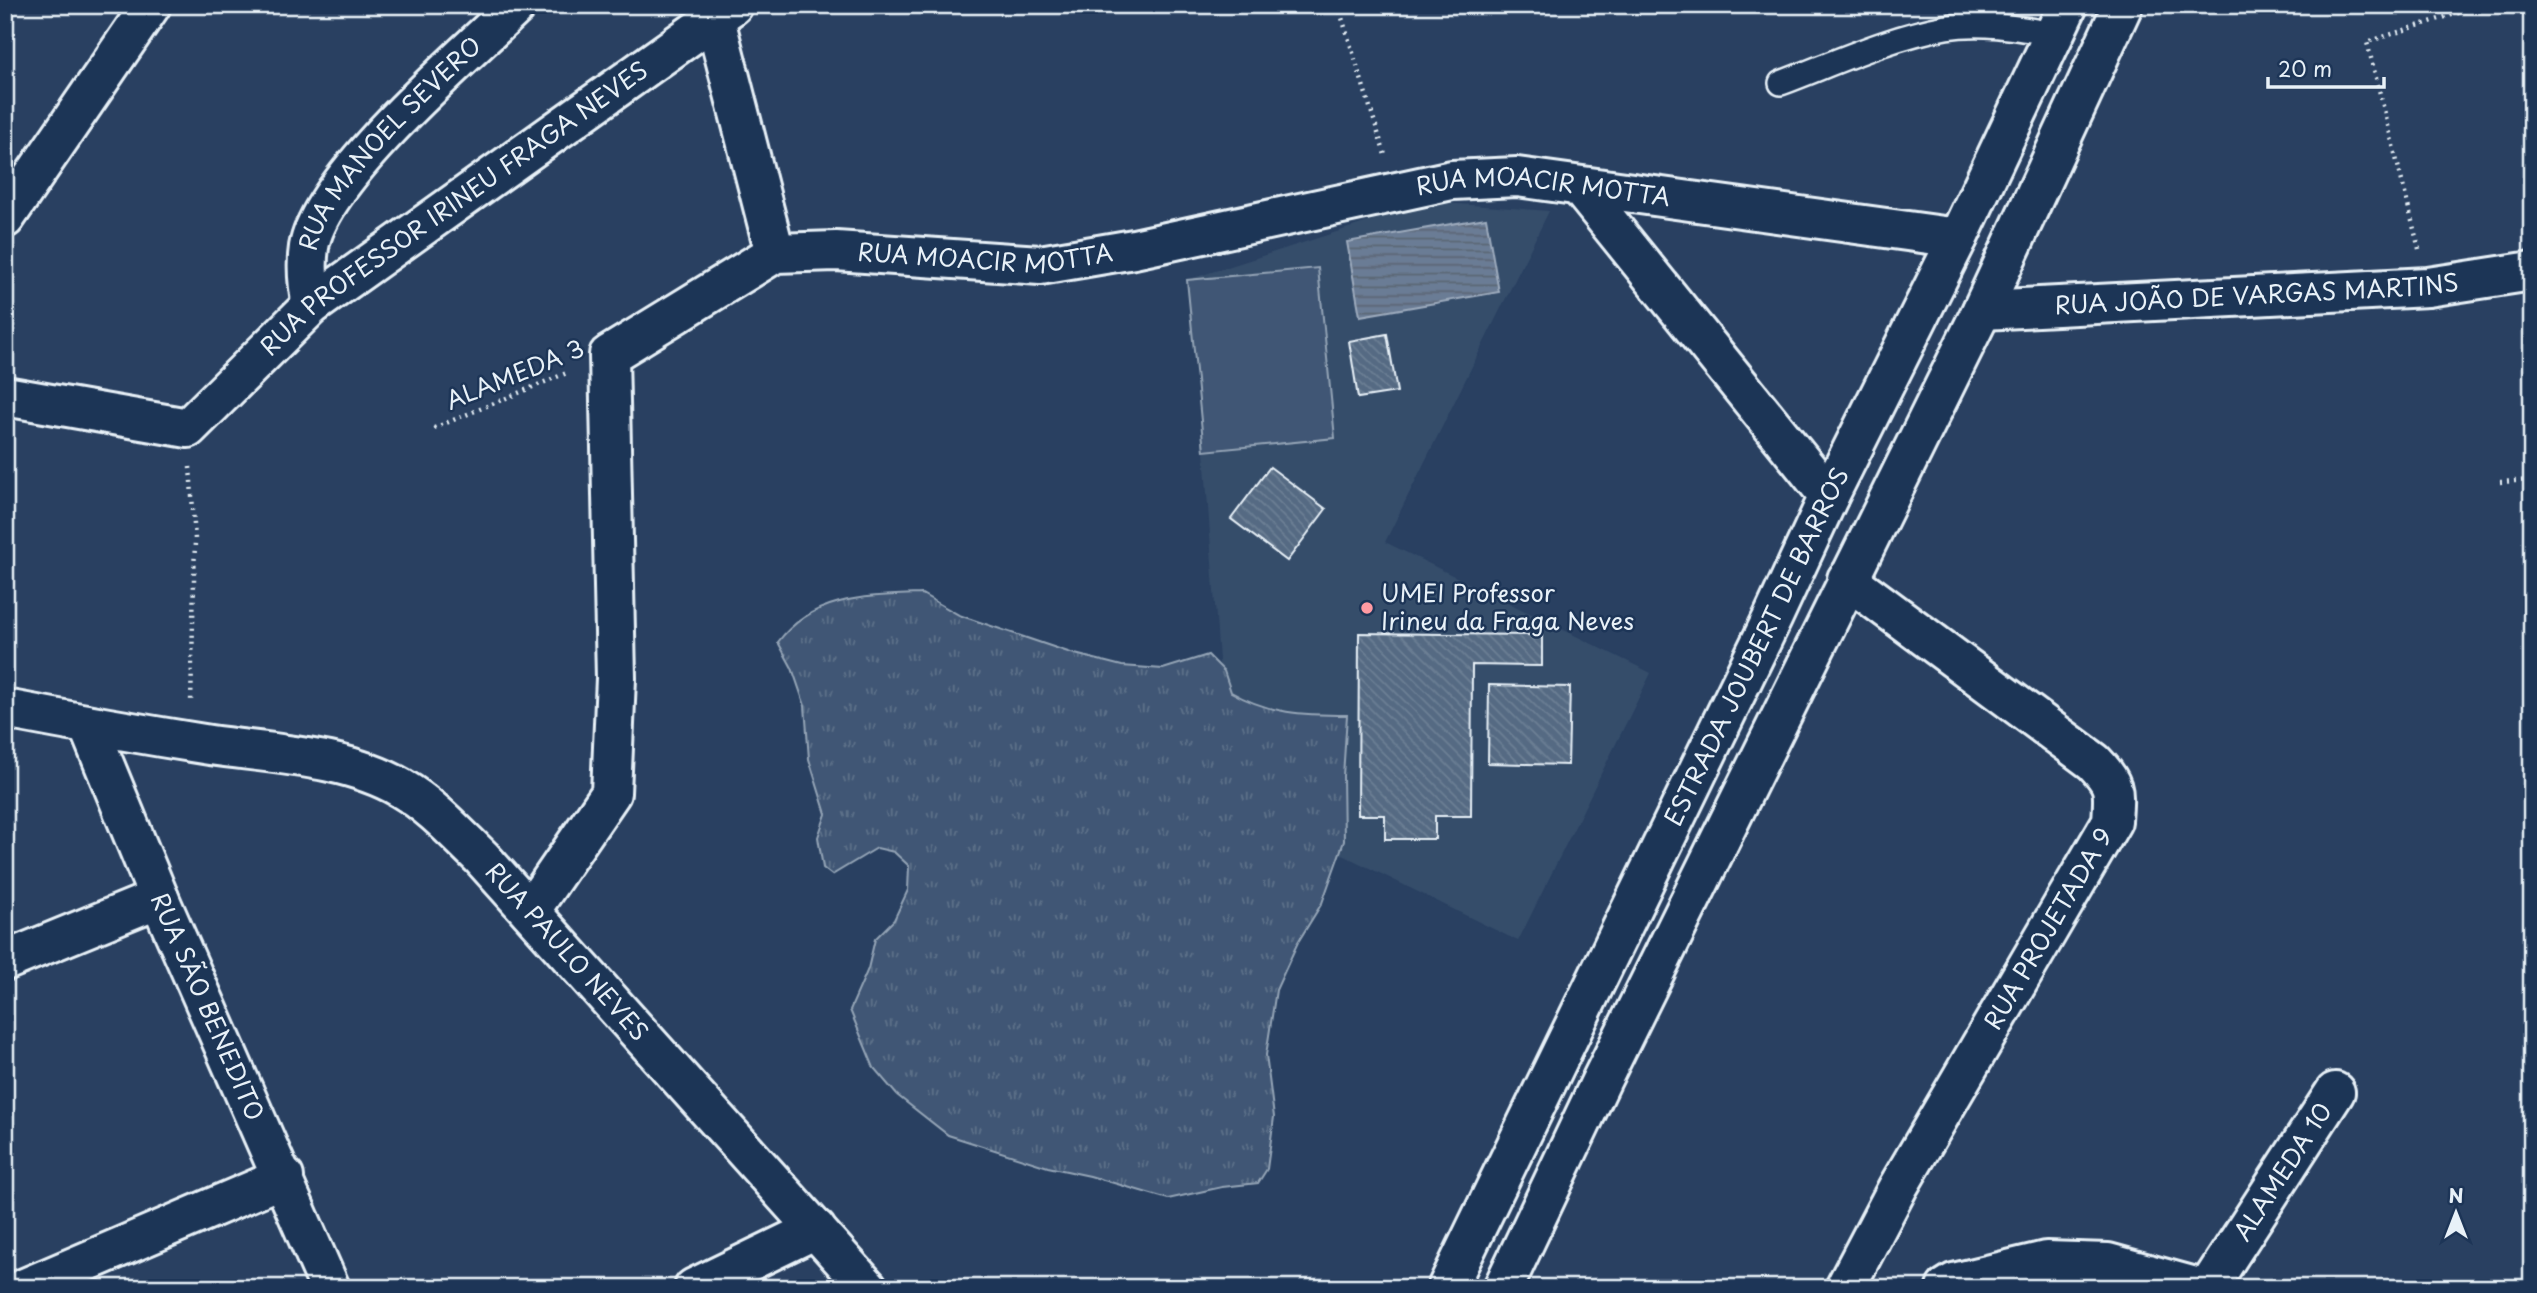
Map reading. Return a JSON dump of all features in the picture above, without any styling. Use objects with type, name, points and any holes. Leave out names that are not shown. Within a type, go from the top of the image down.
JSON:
[{"type":"street","points":[[5,218],[152,5]]},
{"type":"street","name":"RUA MANOEL SEVERO","points":[[312,305],[307,276],[309,244],[331,198],[367,151],[517,5]]},
{"type":"street","name":"ESTRADA JOUBERT DE BARROS","points":[[1503,1288],[1602,1079],[1982,310],[2123,5]]},
{"type":"street","points":[[724,12],[775,253]]},
{"type":"street","name":"RUA PROFESSOR IRINEU FRAGA NEVES","points":[[188,428],[312,305],[724,12]]},
{"type":"street","name":"ESTRADA JOUBERT DE BARROS","points":[[1447,1288],[1773,617],[1829,496],[1958,238],[2061,20]]},
{"type":"street","name":"RUA MOACIR MOTTA","points":[[609,355],[775,253],[836,251],[1040,265],[1135,249],[1452,180],[1517,177],[1958,238]]},
{"type":"street","points":[[1579,186],[1829,496]]},
{"type":"street","name":"RUA JOÃO DE VARGAS MARTINS","points":[[1982,310],[2428,287],[2532,271]]},
{"type":"street","points":[[530,911],[611,793],[616,678],[609,355]]},
{"type":"street","points":[[5,396],[188,428]]},
{"type":"street","name":"RUA PROJETADA 9","points":[[1845,1288],[1898,1187],[2112,821],[2113,799],[2111,779],[2094,762],[1847,579]]},
{"type":"street","name":"RUA PAULO NEVES","points":[[5,709],[88,725],[307,759],[356,770],[400,788],[437,814],[530,911],[867,1288]]},
{"type":"street","name":"RUA SÃO BENEDITO","points":[[88,725],[159,898],[284,1177],[330,1288]]},
{"type":"street","points":[[5,961],[159,898]]},
{"type":"street","name":"ALAMEDA 10","points":[[2208,1288],[2335,1092]]},
{"type":"street","points":[[25,1288],[284,1177]]},
{"type":"street","points":[[694,1288],[816,1229]]},
{"type":"street","points":[[1946,1288],[1954,1283],[2046,1261],[2108,1263],[2199,1288]]},
{"type":"lane","points":[[1781,83],[1877,48],[1946,27],[2061,20]]},
{"type":"path","points":[[1338,5],[1397,192]]},
{"type":"path","points":[[2428,287],[2367,42],[2483,5]]},
{"type":"path","name":"ALAMEDA 3","points":[[434,428],[609,355]]},
{"type":"path","points":[[188,428],[195,539],[190,741]]},
{"type":"path","points":[[2500,482],[2532,480]]},
{"type":"shaded area","name":"UMEI Professor Irineu da Fraga Neves","points":[[1430,202],[1549,211],[1385,542],[1651,673],[1518,941],[1229,799],[1204,451],[1187,280]]},
{"type":"shaded area","points":[[1486,218],[1499,292],[1360,316],[1347,242]]},
{"type":"green space","points":[[1318,268],[1335,438],[1204,451],[1187,280]]},
{"type":"green space","points":[[922,594],[959,615],[1071,653],[1122,666],[1163,669],[1208,655],[1224,671],[1231,692],[1245,699],[1287,712],[1347,715],[1343,776],[1344,841],[1322,903],[1298,942],[1276,990],[1266,1055],[1274,1117],[1267,1169],[1258,1183],[1222,1187],[1168,1199],[1090,1176],[1048,1167],[948,1135],[897,1095],[874,1068],[850,1010],[868,969],[875,939],[894,920],[908,890],[909,866],[894,852],[877,848],[832,875],[823,868],[818,837],[826,814],[809,759],[805,706],[792,668],[778,642],[808,615],[843,601]]},
{"type":"building","points":[[1387,334],[1397,392],[1358,398],[1349,341]]},
{"type":"building","points":[[1270,467],[1326,509],[1287,561],[1231,519]]},
{"type":"building","points":[[1359,633],[1542,635],[1542,666],[1472,665],[1471,816],[1435,816],[1435,839],[1385,839],[1385,815],[1358,815]]},
{"type":"building","points":[[1489,685],[1570,687],[1568,765],[1488,763]]},
{"type":"place","name":"UMEI Professor Irineu da Fraga Neves","points":[[1367,608]]}]
